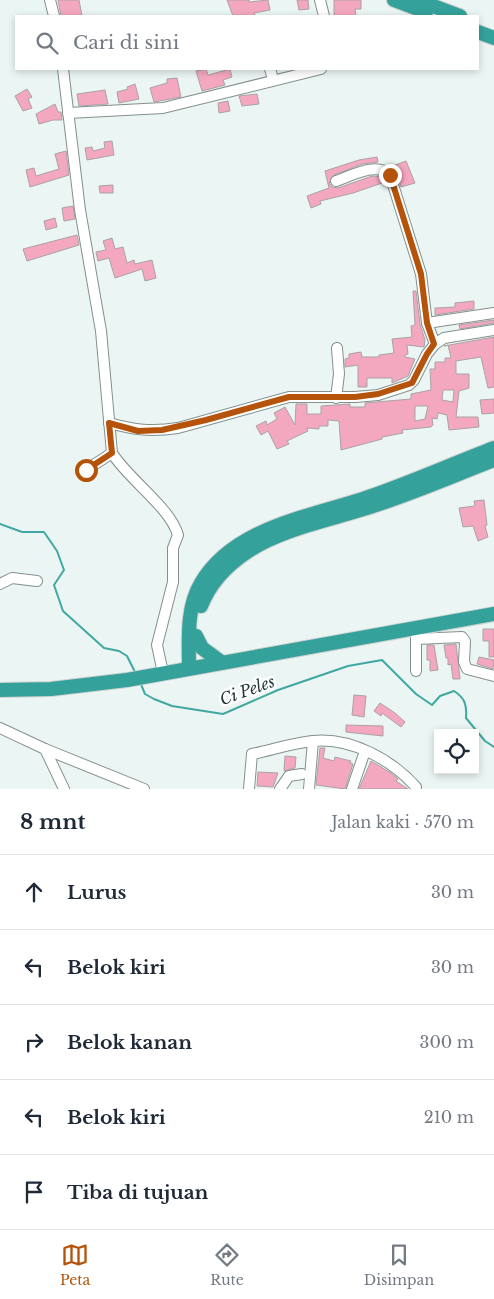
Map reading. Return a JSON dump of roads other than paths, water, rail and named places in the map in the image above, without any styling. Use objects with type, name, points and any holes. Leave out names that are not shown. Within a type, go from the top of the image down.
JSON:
[{"type":"highway","points":[[394,0],[433,15]]},
{"type":"highway","points":[[417,0],[457,15]]},
{"type":"highway","points":[[479,23],[494,29]]},
{"type":"highway","points":[[479,32],[494,38]]},
{"type":"highway","points":[[193,668],[190,614],[200,584],[214,565],[242,542],[276,527],[376,495],[494,448]]},
{"type":"highway","points":[[156,675],[176,663],[192,636],[206,593],[220,573],[248,551],[278,536],[378,505],[494,460]]},
{"type":"highway","points":[[0,690],[51,689],[127,680],[221,662],[416,634],[494,614]]},
{"type":"highway","points":[[192,636],[202,648],[221,662]]},
{"type":"street","points":[[50,0],[54,15]]},
{"type":"street","points":[[320,0],[324,15]]},
{"type":"street","points":[[63,70],[80,210],[101,331],[112,453],[120,466],[154,500],[178,531],[173,548],[173,582],[157,645],[156,675]]},
{"type":"street","points":[[270,70],[273,79]]},
{"type":"street","points":[[68,113],[163,108],[273,79],[316,70]]},
{"type":"street","points":[[336,181],[377,168],[386,171],[390,175],[421,274],[427,323],[434,344]]},
{"type":"street","points":[[427,323],[494,313]]},
{"type":"street","points":[[109,423],[138,431],[162,430],[197,423],[289,397],[336,398],[378,394],[412,383],[434,344],[444,338],[494,330]]},
{"type":"street","points":[[336,398],[339,374],[337,348]]},
{"type":"street","points":[[86,470],[112,453]]},
{"type":"street","points":[[0,584],[12,578],[37,581]]},
{"type":"street","points":[[416,671],[416,634],[462,637],[465,641],[464,662],[467,669],[494,676]]},
{"type":"street","points":[[0,728],[45,749],[144,789]]},
{"type":"street","points":[[309,789],[313,741]]},
{"type":"street","points":[[249,789],[252,754],[313,741],[332,741],[365,750],[402,771],[416,787]]},
{"type":"street","points":[[45,749],[64,789]]},
{"type":"street","points":[[352,789],[365,750]]},
{"type":"street","points":[[280,789],[289,776],[302,774]]},
{"type":"waterway","name":"Ci Peles","points":[[0,524],[22,532],[44,532],[57,551],[64,570],[54,585],[63,611],[104,648],[119,651],[127,656],[136,674]]},
{"type":"waterway","name":"Ci Peles","points":[[140,682],[145,694],[172,706],[223,714],[278,690],[348,666],[382,660],[416,694],[432,705],[440,696],[454,691],[461,696],[466,709],[466,718],[485,741],[494,747]]}]
